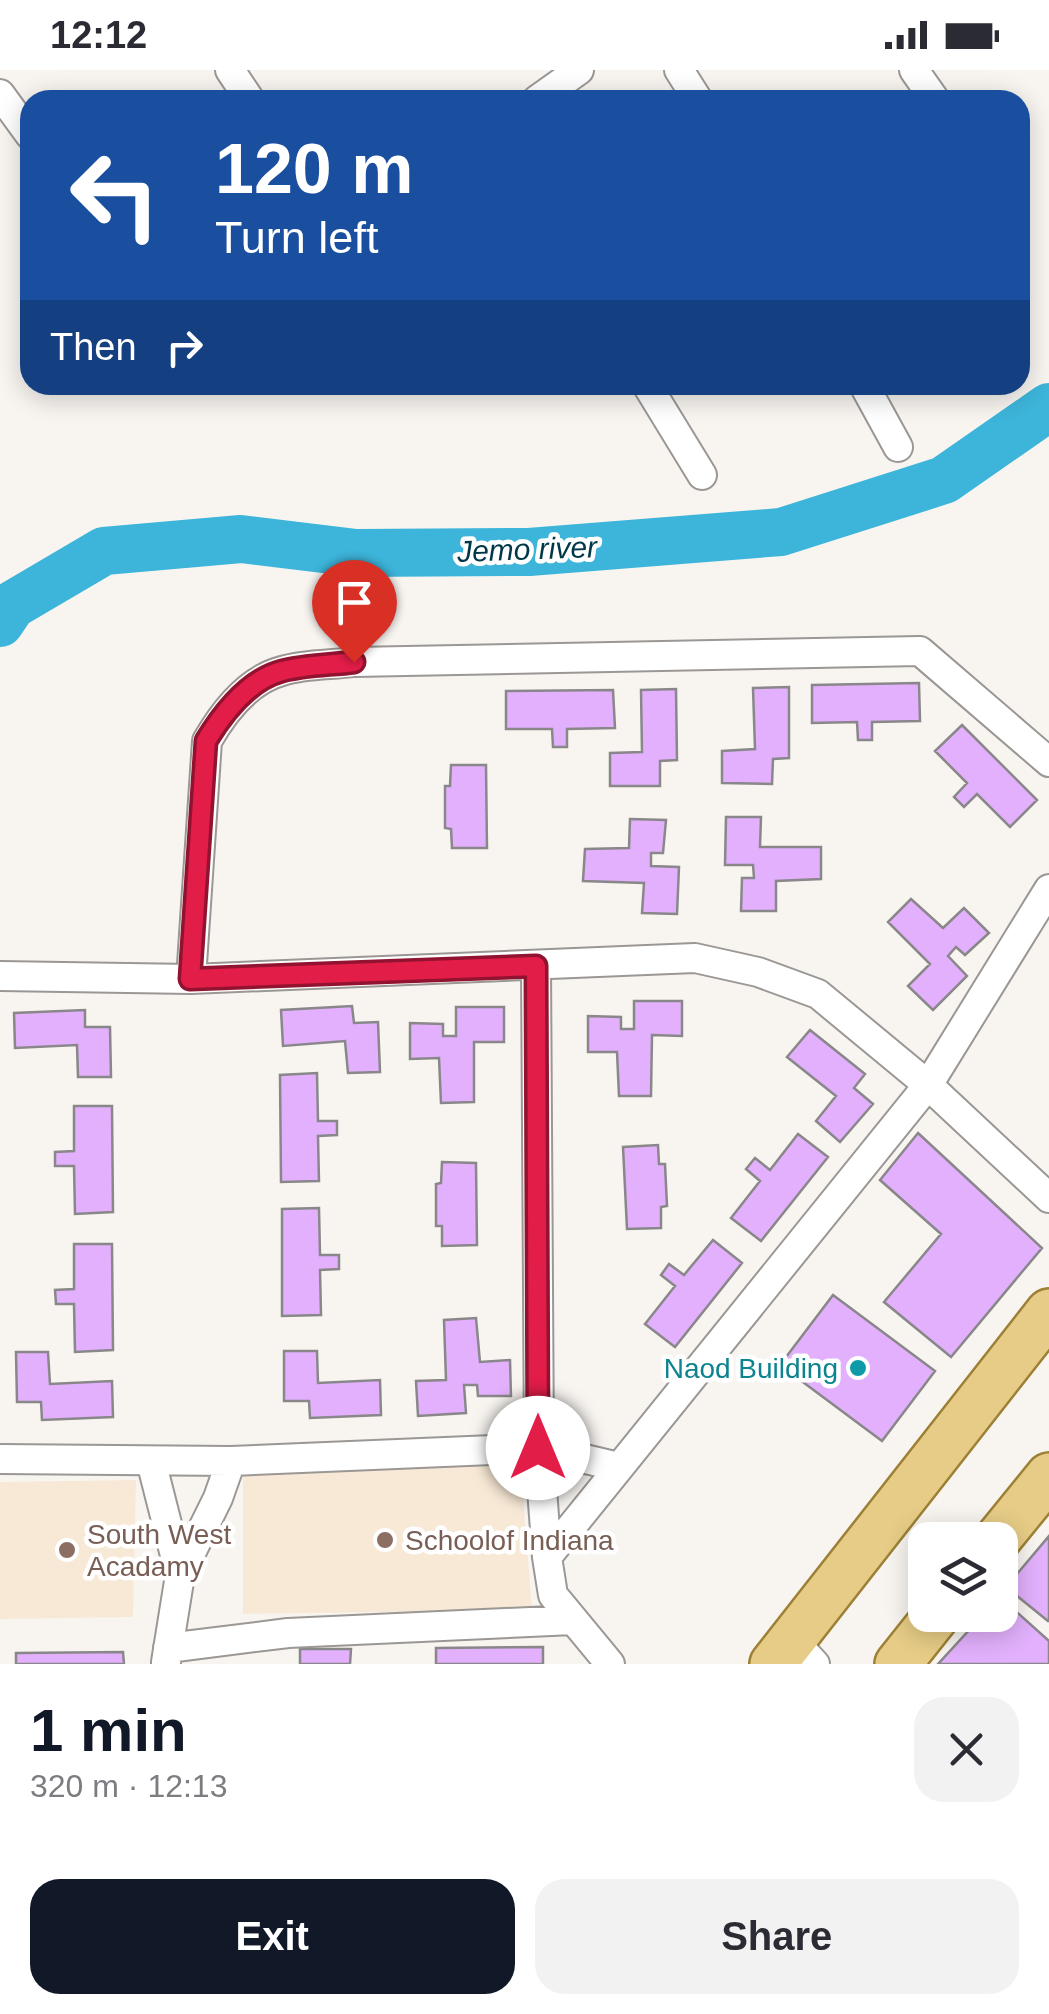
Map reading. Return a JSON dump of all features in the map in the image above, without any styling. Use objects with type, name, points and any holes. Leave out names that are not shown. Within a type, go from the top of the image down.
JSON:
[{"type":"main road","points":[[794,1656],[1049,1312]]},
{"type":"main road","points":[[1012,1522],[1049,1476]]},
{"type":"main road","points":[[898,1664],[923,1632]]},
{"type":"street","points":[[551,90],[579,70]]},
{"type":"street","points":[[0,94],[20,121]]},
{"type":"street","points":[[653,395],[702,474]]},
{"type":"street","points":[[869,395],[898,448]]},
{"type":"street","points":[[190,979],[206,741],[221,716],[244,693],[280,671],[354,662],[920,651],[1049,762]]},
{"type":"street","points":[[547,1558],[928,1085],[1049,889]]},
{"type":"street","points":[[0,976],[190,979],[695,958],[758,972],[818,994],[928,1085],[1049,1198]]},
{"type":"street","points":[[536,966],[538,1448],[547,1558],[553,1595],[610,1664]]},
{"type":"street","points":[[0,1459],[231,1461],[538,1448],[619,1467]]},
{"type":"street","points":[[151,1461],[180,1575]]},
{"type":"street","points":[[231,1461],[218,1498],[180,1575],[167,1656],[288,1633],[573,1620]]},
{"type":"shaded area","name":"Schoolof Indiana","points":[[520,1458],[532,1610],[243,1614],[243,1469]]},
{"type":"shaded area","name":"South West Acadamy","points":[[136,1480],[133,1617],[0,1619],[0,1482]]},
{"type":"building","points":[[919,683],[920,721],[872,722],[872,740],[858,740],[857,722],[812,723],[812,685]]},
{"type":"building","points":[[789,687],[789,758],[773,759],[772,784],[722,783],[722,751],[755,749],[753,688]]},
{"type":"building","points":[[676,689],[677,760],[660,761],[660,786],[610,786],[610,753],[642,752],[641,690]]},
{"type":"building","points":[[613,690],[615,728],[567,729],[567,747],[553,747],[552,729],[506,729],[506,691]]},
{"type":"building","points":[[962,725],[1037,800],[1010,827],[977,794],[964,807],[954,797],[967,783],[935,751]]},
{"type":"building","points":[[451,765],[486,765],[487,848],[452,848],[451,829],[445,828],[445,786],[450,786]]},
{"type":"building","points":[[726,817],[761,817],[760,847],[821,847],[821,879],[776,881],[776,911],[741,911],[742,878],[754,878],[753,865],[725,865]]},
{"type":"building","points":[[630,819],[666,820],[663,853],[651,853],[651,866],[679,867],[677,914],[642,913],[644,883],[583,881],[585,849],[629,848]]},
{"type":"building","points":[[911,899],[943,928],[964,908],[989,933],[965,955],[956,947],[948,956],[967,976],[933,1010],[908,986],[930,964],[888,922]]},
{"type":"building","points":[[634,1001],[682,1001],[682,1036],[652,1035],[651,1096],[619,1096],[617,1052],[588,1052],[588,1016],[621,1017],[621,1029],[634,1029]]},
{"type":"building","points":[[352,1006],[354,1023],[378,1022],[380,1072],[348,1073],[345,1041],[283,1046],[281,1010]]},
{"type":"building","points":[[456,1007],[504,1007],[504,1042],[474,1042],[474,1102],[441,1103],[439,1058],[410,1059],[410,1023],[443,1024],[443,1036],[456,1036]]},
{"type":"building","points":[[85,1010],[85,1027],[110,1027],[111,1077],[78,1077],[77,1045],[15,1048],[14,1013]]},
{"type":"building","points":[[810,1030],[865,1074],[854,1088],[873,1104],[840,1142],[816,1121],[836,1096],[787,1057]]},
{"type":"building","points":[[317,1073],[318,1121],[337,1121],[337,1135],[318,1136],[319,1181],[281,1182],[280,1075]]},
{"type":"building","points":[[74,1106],[112,1106],[113,1212],[75,1214],[74,1166],[55,1166],[55,1152],[74,1151]]},
{"type":"building","points":[[918,1133],[1042,1248],[951,1357],[884,1302],[941,1234],[880,1180]]},
{"type":"building","points":[[798,1134],[828,1157],[761,1241],[731,1218],[760,1181],[746,1169],[755,1158],[770,1170]]},
{"type":"building","points":[[658,1145],[659,1164],[665,1164],[667,1206],[661,1207],[661,1228],[627,1229],[623,1147]]},
{"type":"building","points":[[442,1162],[476,1163],[477,1245],[442,1246],[442,1226],[436,1226],[436,1184],[441,1183]]},
{"type":"building","points":[[319,1208],[320,1255],[339,1255],[339,1269],[320,1270],[321,1315],[282,1316],[282,1209]]},
{"type":"building","points":[[713,1240],[742,1263],[675,1347],[645,1324],[675,1286],[661,1275],[669,1264],[684,1275]]},
{"type":"building","points":[[74,1244],[112,1244],[113,1350],[75,1352],[74,1304],[56,1304],[55,1290],[74,1289]]},
{"type":"building","name":"Naod Building","points":[[833,1295],[935,1371],[882,1441],[780,1365]]},
{"type":"building","points":[[476,1318],[480,1362],[510,1360],[511,1396],[478,1396],[477,1385],[464,1385],[466,1413],[418,1416],[416,1381],[446,1380],[444,1320]]},
{"type":"building","points":[[284,1351],[317,1351],[318,1383],[380,1380],[381,1415],[310,1418],[309,1401],[284,1401]]},
{"type":"building","points":[[16,1352],[48,1352],[50,1384],[112,1381],[113,1417],[42,1420],[41,1402],[17,1402]]},
{"type":"building","points":[[1049,1536],[1048,1621],[1018,1597],[1018,1573]]},
{"type":"building","points":[[1018,1613],[1049,1641],[1049,1664],[938,1664],[967,1632],[1018,1632]]},
{"type":"building","points":[[543,1647],[543,1664],[436,1664],[436,1648]]},
{"type":"building","points":[[300,1649],[351,1649],[350,1664],[300,1664]]},
{"type":"building","points":[[123,1652],[124,1664],[16,1664],[16,1653]]},
{"type":"waterway","name":"Jemo river","points":[[0,623],[12,605],[104,551],[241,539],[356,553],[529,552],[781,532],[944,480],[1049,407]]},
{"type":"place","name":"Naod Building","points":[[858,1368]]},
{"type":"place","name":"Schoolof Indiana","points":[[385,1540]]},
{"type":"place","name":"South West Acadamy","points":[[67,1550]]},
{"type":"route","points":[[354,662],[280,671],[244,693],[221,716],[206,741],[190,979],[536,966],[538,1448]]}]
